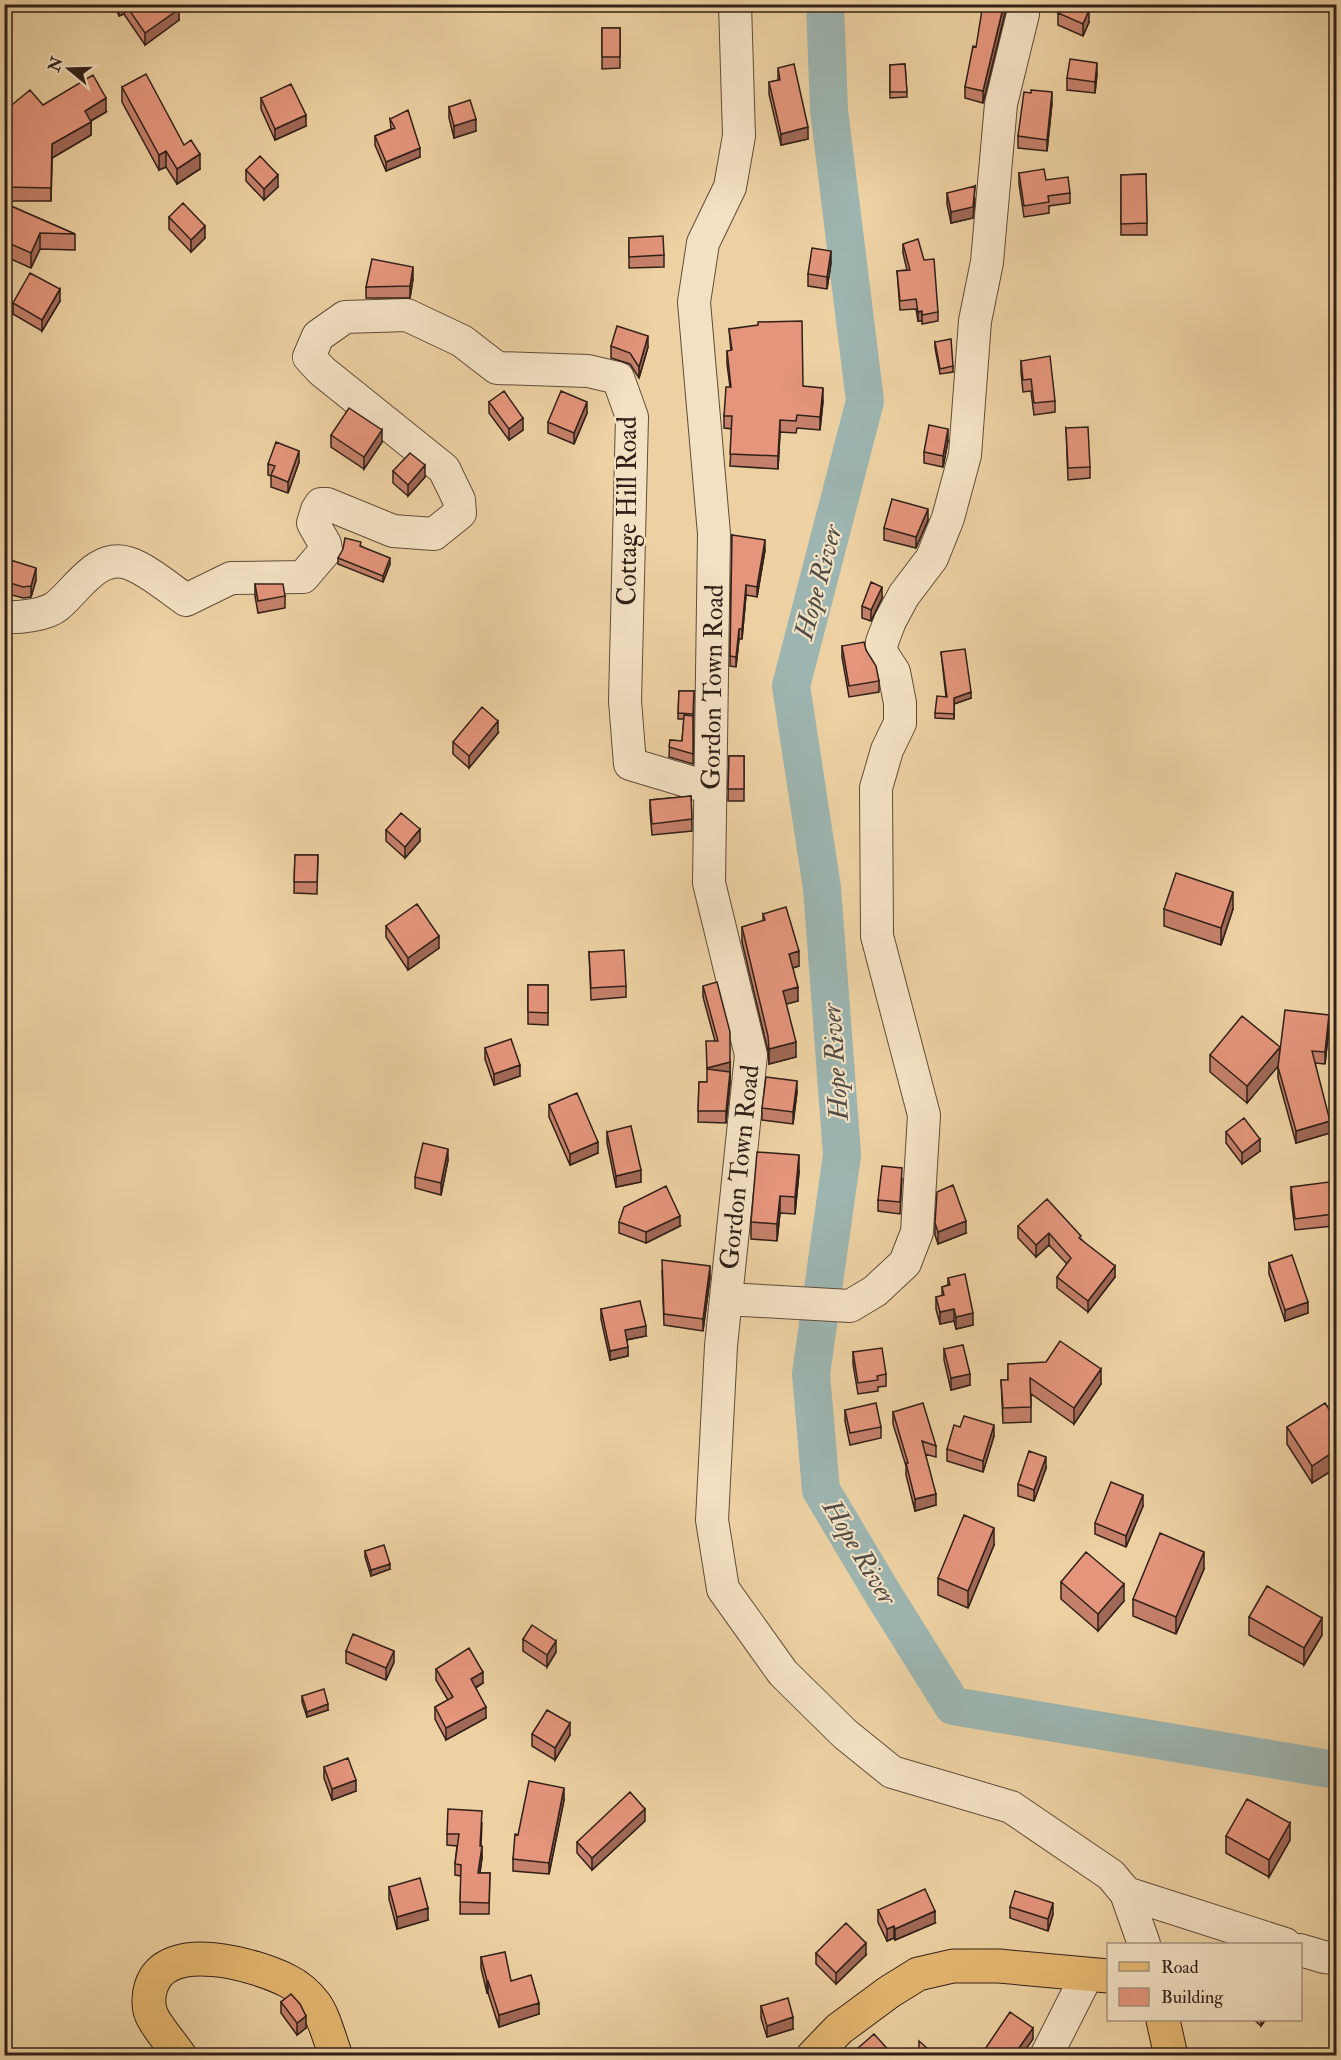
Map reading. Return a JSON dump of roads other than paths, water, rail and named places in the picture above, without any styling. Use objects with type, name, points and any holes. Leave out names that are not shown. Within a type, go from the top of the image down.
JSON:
[{"type":"main road","points":[[180,2055],[153,2018],[149,1995],[152,1984],[161,1973],[170,1965],[188,1959],[217,1960],[261,1969],[290,1982],[303,1991],[317,2006],[336,2055]]},
{"type":"main road","points":[[813,2055],[839,2029],[918,1974],[953,1966],[999,1966],[1098,1975]]},
{"type":"main road","points":[[1163,2021],[1171,2055]]},
{"type":"street","name":"Gordon Town Road","points":[[735,4],[739,136],[730,187],[703,243],[694,302],[714,534],[709,883],[751,1055],[721,1346],[711,1520],[723,1589],[783,1673],[844,1734],[892,1772],[1011,1807],[1111,1875],[1126,1893],[1144,1943]]},
{"type":"street","points":[[726,1299],[850,1306],[875,1291],[905,1263],[917,1232],[924,1115],[877,936],[876,788],[887,750],[900,723],[900,703],[894,672],[881,652],[882,642],[890,621],[904,595],[932,558],[948,518],[965,455],[975,321],[987,262],[1001,104],[1023,14],[1022,4]]},
{"type":"street","name":"Cottage Hill Road","points":[[4,617],[21,618],[56,607],[83,578],[107,563],[127,562],[186,600],[231,578],[303,577],[326,550],[325,543],[313,523],[321,504],[327,504],[393,531],[434,534],[460,513],[459,500],[444,470],[322,371],[309,357],[318,336],[345,317],[407,315],[462,341],[497,368],[588,371],[618,378],[632,417],[625,701],[630,764],[710,788]]},
{"type":"street","points":[[1126,1893],[1282,1943]]},
{"type":"street","points":[[1302,1951],[1336,1958]]},
{"type":"street","points":[[1046,2055],[1098,1975]]},
{"type":"waterway","name":"Hope River","points":[[825,4],[829,110],[865,401],[791,686],[822,888],[842,1155],[811,1374],[821,1490],[953,1706],[1336,1770]]}]
